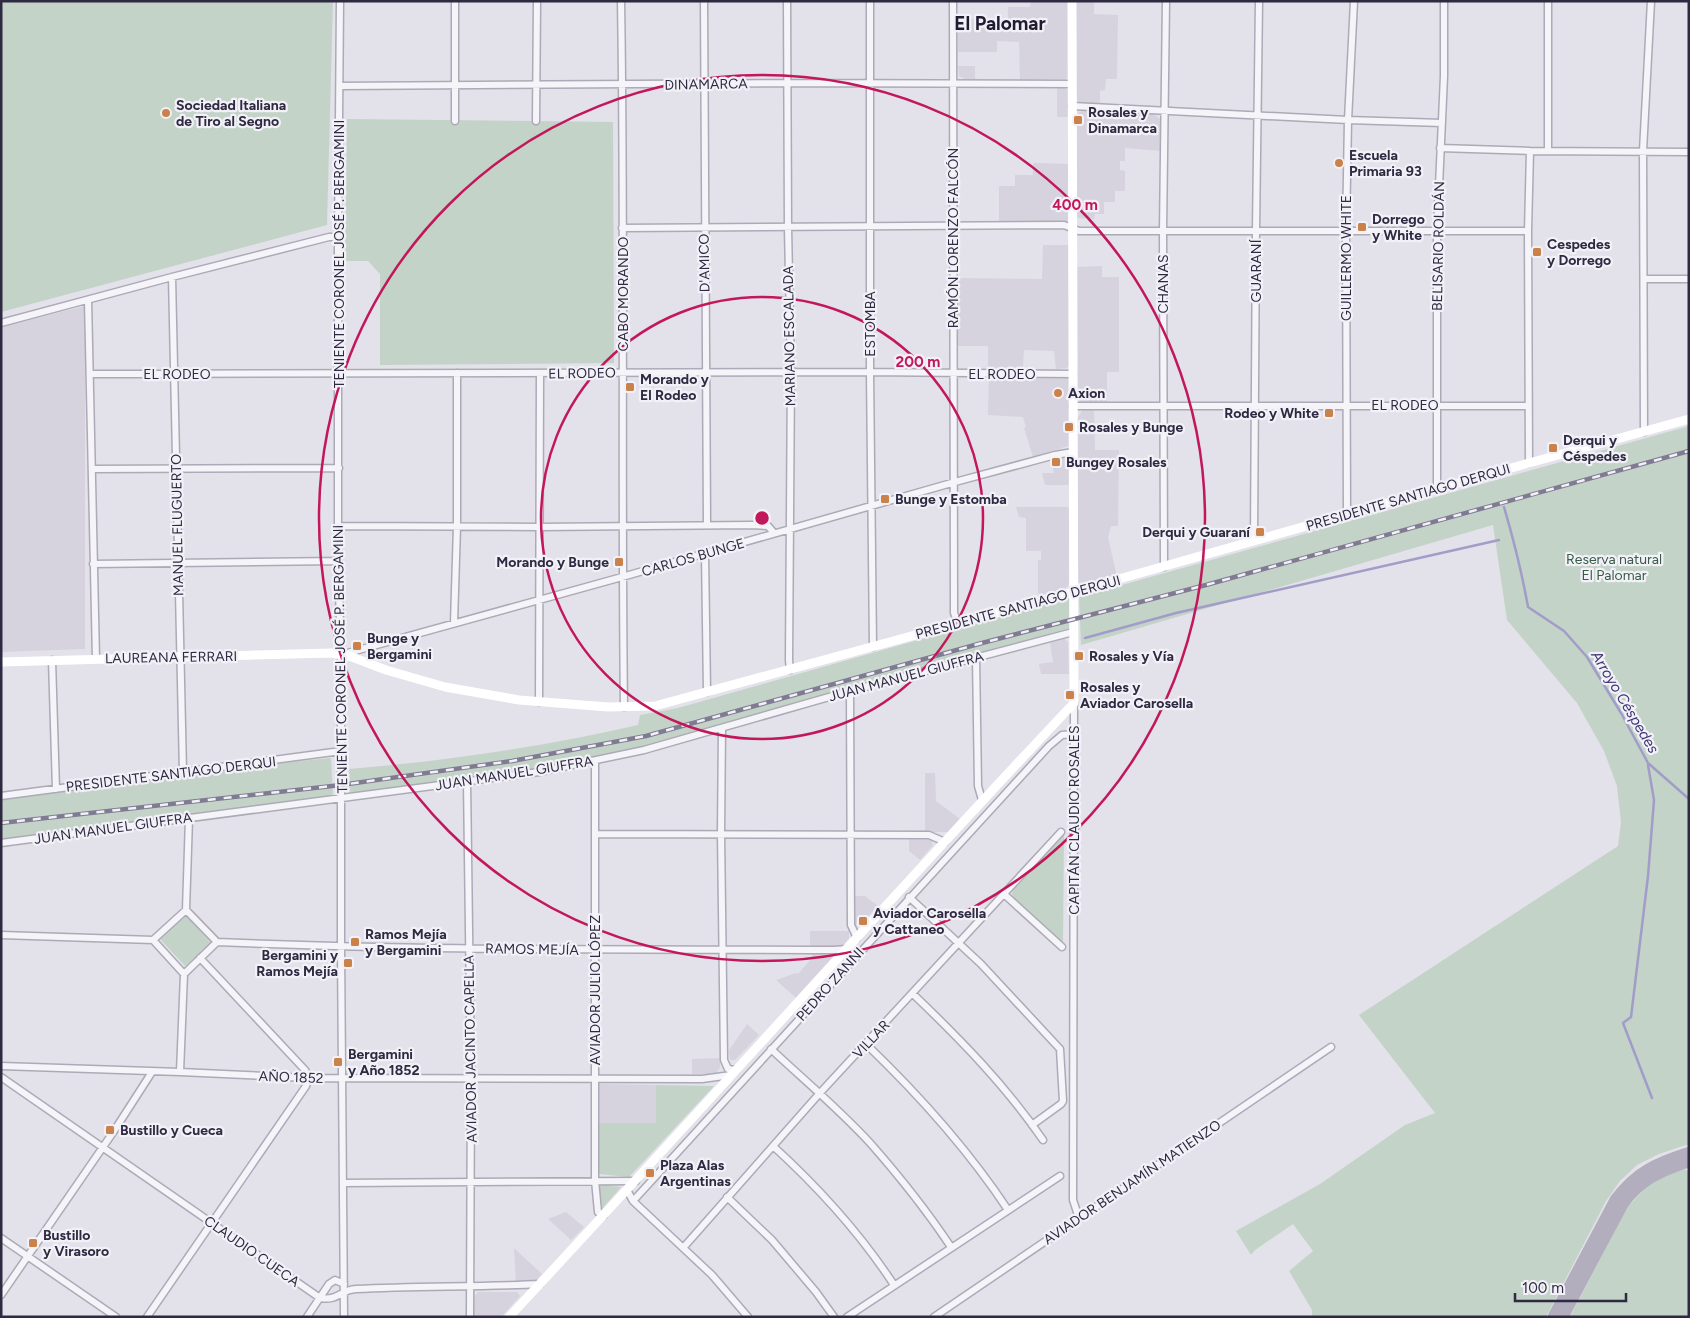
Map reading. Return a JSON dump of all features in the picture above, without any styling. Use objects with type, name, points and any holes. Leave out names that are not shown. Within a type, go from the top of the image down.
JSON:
[{"type":"street","name":"TENIENTE CORONEL JOSÉ P. BERGAMINI","points":[[340,1],[338,561],[341,654],[344,1317]]},
{"type":"street","points":[[455,1],[455,121]]},
{"type":"street","points":[[536,121],[537,1]]},
{"type":"street","name":"CABO MORANDO","points":[[621,1],[624,707]]},
{"type":"street","name":"D'AMICO","points":[[704,1],[707,525]]},
{"type":"street","name":"MARIANO ESCALADA","points":[[787,1],[791,372],[790,670]]},
{"type":"street","name":"ESTOMBA","points":[[870,1],[870,372],[873,647]]},
{"type":"street","name":"RAMÓN LORENZO FALCÓN","points":[[953,1],[954,613],[958,623]]},
{"type":"street","name":"CAPITÁN CLAUDIO ROSALES","points":[[1072,1],[1073,1200],[1079,1218]]},
{"type":"street","name":"CHANAS","points":[[1164,566],[1163,231],[1166,1]]},
{"type":"street","name":"GUARANÍ","points":[[1254,540],[1259,1]]},
{"type":"street","name":"GUILLERMO WHITE","points":[[1347,514],[1346,231],[1348,120],[1354,1]]},
{"type":"street","name":"BELISARIO ROLDÁN","points":[[1437,490],[1437,230],[1442,123],[1444,1]]},
{"type":"street","points":[[1548,1],[1548,150]]},
{"type":"street","points":[[1644,432],[1643,151],[1651,1]]},
{"type":"street","name":"DINAMARCA","points":[[340,86],[787,83],[1072,84]]},
{"type":"street","points":[[1072,106],[1442,123]]},
{"type":"street","points":[[1440,148],[1530,151],[1689,152]]},
{"type":"street","points":[[1529,463],[1528,231],[1530,151]]},
{"type":"street","points":[[622,228],[788,228],[952,225],[1064,226],[1079,231],[1528,231]]},
{"type":"street","points":[[1,323],[328,237],[338,237]]},
{"type":"street","name":"MANUEL FLUGUERTO","points":[[172,277],[183,772]]},
{"type":"street","points":[[1644,279],[1689,279]]},
{"type":"street","points":[[88,300],[96,659]]},
{"type":"street","name":"EL RODEO","points":[[90,374],[870,372],[1073,374]]},
{"type":"street","points":[[454,623],[457,373]]},
{"type":"street","points":[[539,702],[540,374]]},
{"type":"street","name":"EL RODEO","points":[[1073,406],[1528,406]]},
{"type":"street","name":"PRESIDENTE SANTIAGO DERQUI","points":[[341,654],[445,687],[519,700],[624,707],[655,706],[1073,592],[1689,419]]},
{"type":"street","name":"CARLOS BUNGE","points":[[341,654],[622,578],[955,482],[1055,455],[1073,452]]},
{"type":"street","points":[[92,469],[339,468]]},
{"type":"street","points":[[338,526],[539,527],[707,525],[768,526],[774,533]]},
{"type":"street","points":[[705,553],[707,692]]},
{"type":"street","points":[[93,564],[338,561]]},
{"type":"street","name":"JUAN MANUEL GIUFFRA","points":[[1,843],[539,772],[595,761],[644,750],[976,656],[1073,632]]},
{"type":"street","name":"LAUREANA FERRARI","points":[[1,662],[341,654]]},
{"type":"street","points":[[976,656],[978,786],[982,800]]},
{"type":"street","points":[[52,660],[56,789]]},
{"type":"street","points":[[850,691],[851,925],[856,938]]},
{"type":"street","points":[[509,1317],[636,1181],[982,800],[1074,703]]},
{"type":"street","points":[[722,728],[721,833],[724,1060],[728,1069],[734,1073]]},
{"type":"street","name":"PEDRO ZANNI","points":[[633,1201],[1048,746],[1062,735],[1074,734]]},
{"type":"street","name":"PRESIDENTE SANTIAGO DERQUI","points":[[1,796],[341,751]]},
{"type":"street","name":"AVIADOR JULIO LÓPEZ","points":[[595,761],[595,1180],[598,1212],[604,1215]]},
{"type":"street","name":"AVIADOR JACINTO CAPELLA","points":[[467,781],[471,1078],[470,1317]]},
{"type":"street","points":[[1,935],[153,940],[186,910],[189,818]]},
{"type":"street","name":"VILLAR","points":[[683,1248],[819,1094],[1005,895],[1061,832]]},
{"type":"street","points":[[595,834],[929,835],[945,842]]},
{"type":"street","points":[[1005,895],[1062,947]]},
{"type":"street","points":[[909,897],[959,943],[1060,1049],[1063,1101],[1032,1125]]},
{"type":"street","points":[[180,1072],[184,974],[217,942],[186,910]]},
{"type":"street","points":[[153,940],[184,974]]},
{"type":"street","name":"RAMOS MEJÍA","points":[[217,942],[341,948],[848,949]]},
{"type":"street","points":[[147,1317],[306,1086],[309,1078],[306,1070],[200,958]]},
{"type":"street","points":[[913,994],[977,1058],[1042,1140]]},
{"type":"street","points":[[866,1044],[905,1082],[952,1134],[1008,1210]]},
{"type":"street","name":"AVIADOR BENJAMÍN MATIENZO","points":[[934,1317],[1331,1048]]},
{"type":"street","points":[[771,1049],[853,1126],[927,1212],[951,1247]]},
{"type":"street","name":"AÑO 1852","points":[[1,1066],[343,1079],[702,1079],[734,1073]]},
{"type":"street","points":[[4,1079],[11,1066]]},
{"type":"street","points":[[1,1295],[152,1072]]},
{"type":"street","name":"CLAUDIO CUECA","points":[[4,1079],[320,1298]]},
{"type":"street","points":[[773,1146],[843,1216],[894,1285]]},
{"type":"street","points":[[847,1317],[1060,1176]]},
{"type":"street","points":[[344,1183],[636,1181]]},
{"type":"street","points":[[627,1190],[633,1201],[712,1275],[748,1317]]},
{"type":"street","points":[[727,1198],[772,1240],[816,1292],[834,1317]]},
{"type":"street","points":[[1,1238],[116,1317]]},
{"type":"street","points":[[306,1317],[332,1282],[335,1280],[344,1284]]},
{"type":"street","points":[[320,1298],[332,1299],[353,1289],[540,1284]]},
{"type":"shaded area","points":[[1031,1],[1070,1],[1068,77],[1066,79],[1020,80],[1019,42],[997,41],[997,52],[958,52],[958,19],[1008,19],[1008,7],[1030,7]]},
{"type":"shaded area","points":[[1076,1],[1094,1],[1094,14],[1118,15],[1117,79],[1106,79],[1105,90],[1100,91],[1100,103],[1081,103],[1078,102],[1076,97]]},
{"type":"shaded area","points":[[958,66],[975,66],[975,79],[965,79],[959,76]]},
{"type":"shaded area","points":[[1057,87],[1063,87],[1068,90],[1070,117],[1057,117]]},
{"type":"shaded area","points":[[1084,110],[1154,114],[1160,119],[1160,151],[1125,148],[1125,161],[1120,161],[1120,170],[1125,171],[1125,191],[1115,191],[1115,202],[1104,202],[1104,214],[1095,214],[1094,219],[1076,218],[1076,117],[1078,113]]},
{"type":"shaded area","points":[[1033,163],[1070,164],[1069,220],[1064,222],[999,222],[999,186],[1015,186],[1015,175],[1033,175]]},
{"type":"shaded area","points":[[1043,245],[1069,245],[1069,366],[1056,369],[1054,351],[1024,350],[1023,368],[988,368],[988,346],[958,346],[958,278],[1042,279]]},
{"type":"shaded area","points":[[1102,266],[1102,277],[1119,277],[1119,372],[1107,372],[1107,402],[1082,402],[1077,399],[1077,267]]},
{"type":"shaded area","points":[[85,306],[85,649],[1,652],[1,327]]},
{"type":"shaded area","points":[[989,375],[1069,378],[1070,444],[1033,457],[1024,428],[1026,427],[1023,417],[988,415]]},
{"type":"shaded area","points":[[1083,410],[1094,410],[1095,450],[1119,450],[1118,526],[1111,526],[1108,537],[1117,577],[1081,585],[1077,581],[1077,418]]},
{"type":"shaded area","points":[[1063,456],[1070,460],[1070,485],[1045,485],[1042,473],[1054,473],[1051,459]]},
{"type":"shaded area","points":[[1016,507],[1070,507],[1070,584],[1066,588],[1038,596],[1038,560],[1041,560],[1041,551],[1026,551],[1026,518],[1019,517]]},
{"type":"shaded area","points":[[1062,639],[1068,642],[1069,674],[1041,674],[1039,664],[1053,662],[1050,643]]},
{"type":"shaded area","points":[[925,773],[935,773],[936,801],[960,819],[948,832],[925,832]]},
{"type":"shaded area","points":[[909,839],[931,840],[933,845],[920,860],[909,851]]},
{"type":"shaded area","points":[[853,896],[865,896],[878,906],[859,925],[855,924],[853,920]]},
{"type":"shaded area","points":[[810,931],[849,931],[849,938],[842,947],[810,947]]},
{"type":"shaded area","points":[[812,954],[831,954],[833,958],[796,998],[776,980],[798,974],[812,958]]},
{"type":"shaded area","points":[[747,1024],[759,1035],[735,1060],[730,1060],[729,1050]]},
{"type":"shaded area","points":[[720,1058],[720,1068],[715,1074],[692,1074],[692,1059]]},
{"type":"shaded area","points":[[599,1084],[656,1085],[656,1123],[599,1123]]},
{"type":"shaded area","points":[[566,1212],[584,1227],[571,1240],[548,1219]]},
{"type":"shaded area","points":[[514,1248],[542,1274],[534,1283],[516,1284]]},
{"type":"shaded area","points":[[478,1292],[517,1292],[520,1296],[501,1317],[473,1317],[473,1298]]},
{"type":"green space","name":"Sociedad Italiana de Tiro al Segno","points":[[1,1],[333,1],[327,225],[1,312]]},
{"type":"green space","points":[[347,119],[613,122],[614,363],[380,365],[380,274],[368,261],[345,261]]},
{"type":"green space","name":"Reserva natural El Palomar","points":[[1689,426],[1689,1144],[1659,1154],[1637,1165],[1620,1181],[1606,1201],[1546,1317],[1312,1317],[1312,1310],[1289,1271],[1313,1251],[1293,1224],[1255,1250],[1251,1255],[1236,1231],[1320,1184],[1405,1125],[1435,1113],[1359,1015],[1618,846],[1621,822],[1617,786],[1604,751],[1577,703],[1507,620],[1493,525],[1081,645],[1079,597]]},
{"type":"green space","points":[[1070,597],[1070,628],[722,728],[539,772],[350,794],[349,769],[422,762],[494,752],[638,725],[640,715],[678,708]]},
{"type":"green space","points":[[331,758],[333,796],[1,843],[1,796],[183,772]]},
{"type":"green space","points":[[1064,834],[1063,943],[1013,898],[1012,893]]},
{"type":"green space","points":[[186,916],[211,943],[185,966],[160,939]]},
{"type":"green space","points":[[656,1085],[714,1086],[629,1177],[599,1174],[599,1123],[656,1123]]},
{"type":"green space","points":[[1682,1169],[1689,1171],[1689,1317],[1570,1317],[1626,1209],[1651,1182],[1667,1173]]},
{"type":"green space","points":[[599,1184],[621,1187],[602,1209]]},
{"type":"waterway","name":"Arroyo Céspedes","points":[[1504,507],[1518,557],[1528,607],[1564,631],[1587,657],[1621,713],[1648,763],[1689,799]]},
{"type":"waterway","points":[[1085,638],[1176,613],[1499,540]]},
{"type":"waterway","points":[[1648,765],[1654,800],[1648,876],[1631,1017],[1623,1023],[1652,1098]]},
{"type":"taxiway","points":[[1558,1317],[1619,1202],[1626,1193],[1641,1179],[1658,1169],[1689,1157]]},
{"type":"railway","points":[[1,823],[341,785],[512,761],[646,736],[982,643],[1206,585],[1689,451]]},
{"type":"place","name":"Sociedad Italiana de Tiro al Segno","points":[[166,113]]},
{"type":"place","name":"Rosales y Dinamarca","points":[[1078,120]]},
{"type":"place","name":"Escuela Primaria 93","points":[[1339,163]]},
{"type":"place","name":"Dorrego y White","points":[[1362,227]]},
{"type":"place","name":"Cespedes y Dorrego","points":[[1537,252]]},
{"type":"place","name":"Morando y El Rodeo","points":[[630,387]]},
{"type":"place","name":"Axion","points":[[1058,393]]},
{"type":"place","name":"Rodeo y White","points":[[1329,413]]},
{"type":"place","name":"Rosales y Bunge","points":[[1069,427]]},
{"type":"place","name":"Derqui y Céspedes","points":[[1553,448]]},
{"type":"place","name":"Bungey Rosales","points":[[1056,462]]},
{"type":"place","name":"Bunge y Estomba","points":[[885,499]]},
{"type":"place","name":"Derqui y Guaraní","points":[[1260,532]]},
{"type":"place","name":"Morando y Bunge","points":[[619,562]]},
{"type":"place","name":"Bunge y Bergamini","points":[[357,646]]},
{"type":"place","name":"Rosales y Vía","points":[[1079,656]]},
{"type":"place","name":"Rosales y Aviador Carosella","points":[[1070,695]]},
{"type":"place","name":"Aviador Carosella y Cattaneo","points":[[863,921]]},
{"type":"place","name":"Ramos Mejía y Bergamini","points":[[355,942]]},
{"type":"place","name":"Bergamini y Ramos Mejía","points":[[348,963]]},
{"type":"place","name":"Bergamini y Año 1852","points":[[338,1062]]},
{"type":"place","name":"Bustillo y Cueca","points":[[110,1130]]},
{"type":"place","name":"Plaza Alas Argentinas","points":[[650,1173]]},
{"type":"place","name":"Bustillo y Virasoro","points":[[33,1243]]},
{"type":"district","name":"El Palomar","points":[[1000,23]]}]
